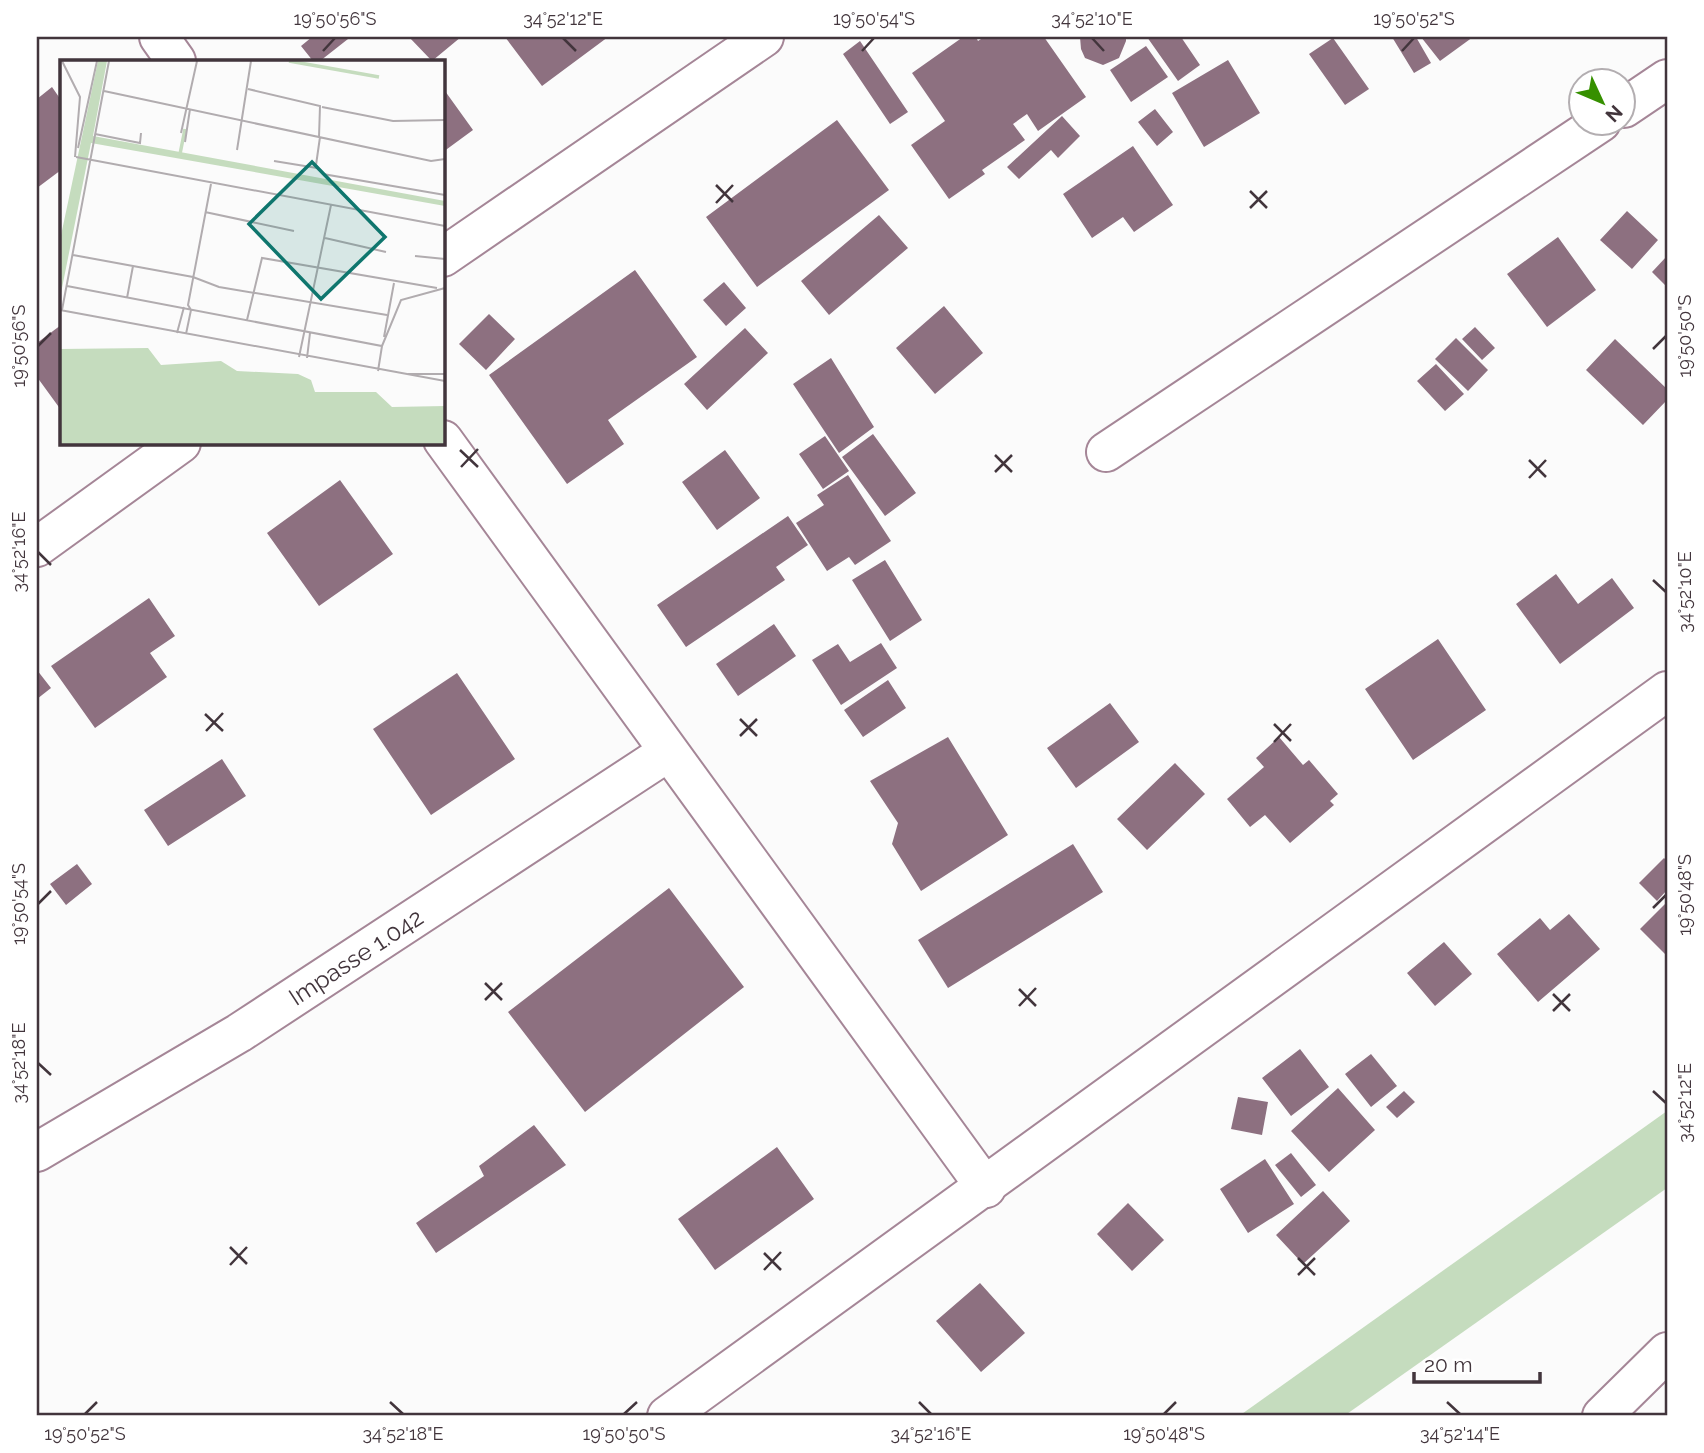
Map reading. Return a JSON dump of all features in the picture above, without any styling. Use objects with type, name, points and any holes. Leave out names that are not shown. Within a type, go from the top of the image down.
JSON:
[{"type":"street","points":[[159,37],[175,60]]},
{"type":"street","points":[[444,256],[764,37]]},
{"type":"street","points":[[1638,98],[1667,79]]},
{"type":"street","points":[[1106,452],[1580,136]]},
{"type":"street","points":[[444,441],[986,1188]]},
{"type":"street","points":[[37,547],[180,444]]},
{"type":"street","points":[[667,1416],[986,1188],[1667,691]]},
{"type":"street","name":"Impasse 1.042","points":[[37,1152],[239,1033],[668,752]]},
{"type":"street","points":[[1602,1416],[1667,1352]]},
{"type":"shaded area","points":[[1667,1111],[1667,1188],[1344,1416],[1239,1416]]},
{"type":"building","points":[[312,37],[348,39],[321,60],[312,60],[301,46]]},
{"type":"building","points":[[409,37],[461,37],[433,60]]},
{"type":"building","points":[[505,37],[608,37],[542,86]]},
{"type":"building","points":[[963,37],[976,37],[978,41],[984,37],[1044,37],[1086,97],[1038,131],[1027,114],[1013,124],[1025,140],[982,170],[985,174],[949,199],[911,145],[945,121],[912,73]]},
{"type":"building","points":[[1080,37],[1126,37],[1126,41],[1119,58],[1103,65],[1085,58]]},
{"type":"building","points":[[1147,37],[1181,37],[1200,65],[1178,81]]},
{"type":"building","points":[[1392,37],[1416,37],[1431,63],[1414,73]]},
{"type":"building","points":[[1421,37],[1473,37],[1440,61]]},
{"type":"building","points":[[1333,38],[1369,89],[1345,105],[1309,54]]},
{"type":"building","points":[[860,41],[908,112],[890,124],[843,54]]},
{"type":"building","points":[[1146,46],[1168,77],[1131,102],[1110,70]]},
{"type":"building","points":[[1228,60],[1260,113],[1204,147],[1172,93]]},
{"type":"building","points":[[52,87],[60,99],[60,171],[37,188],[37,99]]},
{"type":"building","points":[[444,92],[473,130],[444,151]]},
{"type":"building","points":[[1155,109],[1173,132],[1157,146],[1138,122]]},
{"type":"building","points":[[1062,116],[1080,136],[1058,158],[1051,150],[1019,179],[1007,167]]},
{"type":"building","points":[[837,120],[889,190],[757,287],[706,217]]},
{"type":"building","points":[[1133,146],[1173,205],[1134,232],[1123,217],[1092,238],[1063,194]]},
{"type":"building","points":[[1627,211],[1658,240],[1632,269],[1600,240]]},
{"type":"building","points":[[879,215],[908,248],[829,315],[801,281]]},
{"type":"building","points":[[1558,237],[1596,290],[1547,327],[1507,274]]},
{"type":"building","points":[[1667,256],[1667,287],[1652,272]]},
{"type":"building","points":[[635,270],[697,357],[608,420],[624,444],[567,484],[489,375]]},
{"type":"building","points":[[724,282],[746,308],[726,326],[703,300]]},
{"type":"building","points":[[944,306],[983,353],[935,394],[896,348]]},
{"type":"building","points":[[489,314],[515,339],[486,370],[459,344]]},
{"type":"building","points":[[60,326],[60,409],[37,377],[37,343]]},
{"type":"building","points":[[1475,327],[1495,348],[1482,360],[1462,339]]},
{"type":"building","points":[[745,328],[768,353],[707,410],[684,384]]},
{"type":"building","points":[[1456,338],[1488,370],[1468,391],[1435,359]]},
{"type":"building","points":[[1615,339],[1667,389],[1667,400],[1643,425],[1586,370]]},
{"type":"building","points":[[831,358],[874,427],[839,453],[793,384]]},
{"type":"building","points":[[1436,364],[1464,394],[1445,411],[1417,381]]},
{"type":"building","points":[[873,434],[916,493],[885,516],[842,457]]},
{"type":"building","points":[[825,436],[849,471],[823,489],[799,454]]},
{"type":"building","points":[[725,450],[760,498],[717,530],[682,482]]},
{"type":"building","points":[[848,475],[891,541],[855,565],[849,557],[827,571],[796,523],[824,505],[817,495]]},
{"type":"building","points":[[340,480],[393,554],[319,606],[267,533]]},
{"type":"building","points":[[788,516],[808,545],[776,567],[785,580],[686,647],[657,605]]},
{"type":"building","points":[[885,560],[922,620],[890,641],[852,580]]},
{"type":"building","points":[[1556,574],[1578,604],[1612,578],[1634,608],[1560,664],[1516,604]]},
{"type":"building","points":[[149,598],[175,636],[150,653],[167,677],[95,728],[51,666]]},
{"type":"building","points":[[774,624],[796,656],[738,696],[716,664]]},
{"type":"building","points":[[1438,639],[1486,710],[1413,760],[1365,689]]},
{"type":"building","points":[[881,643],[897,668],[841,705],[812,660],[838,644],[850,662]]},
{"type":"building","points":[[37,670],[51,688],[37,699]]},
{"type":"building","points":[[457,673],[515,759],[431,815],[373,729]]},
{"type":"building","points":[[888,680],[906,708],[863,737],[844,710]]},
{"type":"building","points":[[1110,703],[1139,742],[1076,788],[1047,748]]},
{"type":"building","points":[[948,737],[1008,835],[921,891],[892,844],[898,823],[870,781]]},
{"type":"building","points":[[1279,737],[1303,765],[1309,760],[1338,794],[1330,801],[1334,805],[1290,843],[1265,815],[1250,827],[1227,799],[1264,767],[1256,758]]},
{"type":"building","points":[[222,759],[246,796],[168,846],[144,810]]},
{"type":"building","points":[[1175,763],[1205,794],[1147,850],[1117,819]]},
{"type":"building","points":[[1073,844],[1103,892],[948,988],[918,940]]},
{"type":"building","points":[[1664,858],[1667,861],[1667,890],[1657,901],[1639,883]]},
{"type":"building","points":[[77,864],[92,884],[66,905],[50,884]]},
{"type":"building","points":[[669,888],[744,987],[585,1112],[508,1012]]},
{"type":"building","points":[[1667,902],[1667,956],[1640,929]]},
{"type":"building","points":[[1569,914],[1600,949],[1538,1002],[1497,954],[1540,918],[1550,930]]},
{"type":"building","points":[[1444,942],[1472,974],[1435,1006],[1407,973]]},
{"type":"building","points":[[1300,1049],[1329,1087],[1291,1116],[1262,1078]]},
{"type":"building","points":[[1371,1054],[1397,1086],[1371,1107],[1345,1074]]},
{"type":"building","points":[[1338,1088],[1375,1130],[1329,1172],[1291,1131]]},
{"type":"building","points":[[1404,1091],[1415,1102],[1397,1118],[1386,1107]]},
{"type":"building","points":[[1238,1097],[1268,1102],[1262,1135],[1231,1129]]},
{"type":"building","points":[[534,1125],[566,1165],[436,1253],[416,1223],[484,1176],[479,1166]]},
{"type":"building","points":[[777,1147],[814,1199],[715,1270],[678,1219]]},
{"type":"building","points":[[1291,1153],[1316,1185],[1301,1197],[1275,1165]]},
{"type":"building","points":[[1265,1159],[1294,1204],[1248,1233],[1220,1189]]},
{"type":"building","points":[[1323,1191],[1350,1221],[1303,1264],[1276,1235]]},
{"type":"building","points":[[1128,1203],[1164,1240],[1132,1271],[1097,1234]]},
{"type":"building","points":[[980,1283],[1025,1333],[981,1372],[936,1321]]}]
